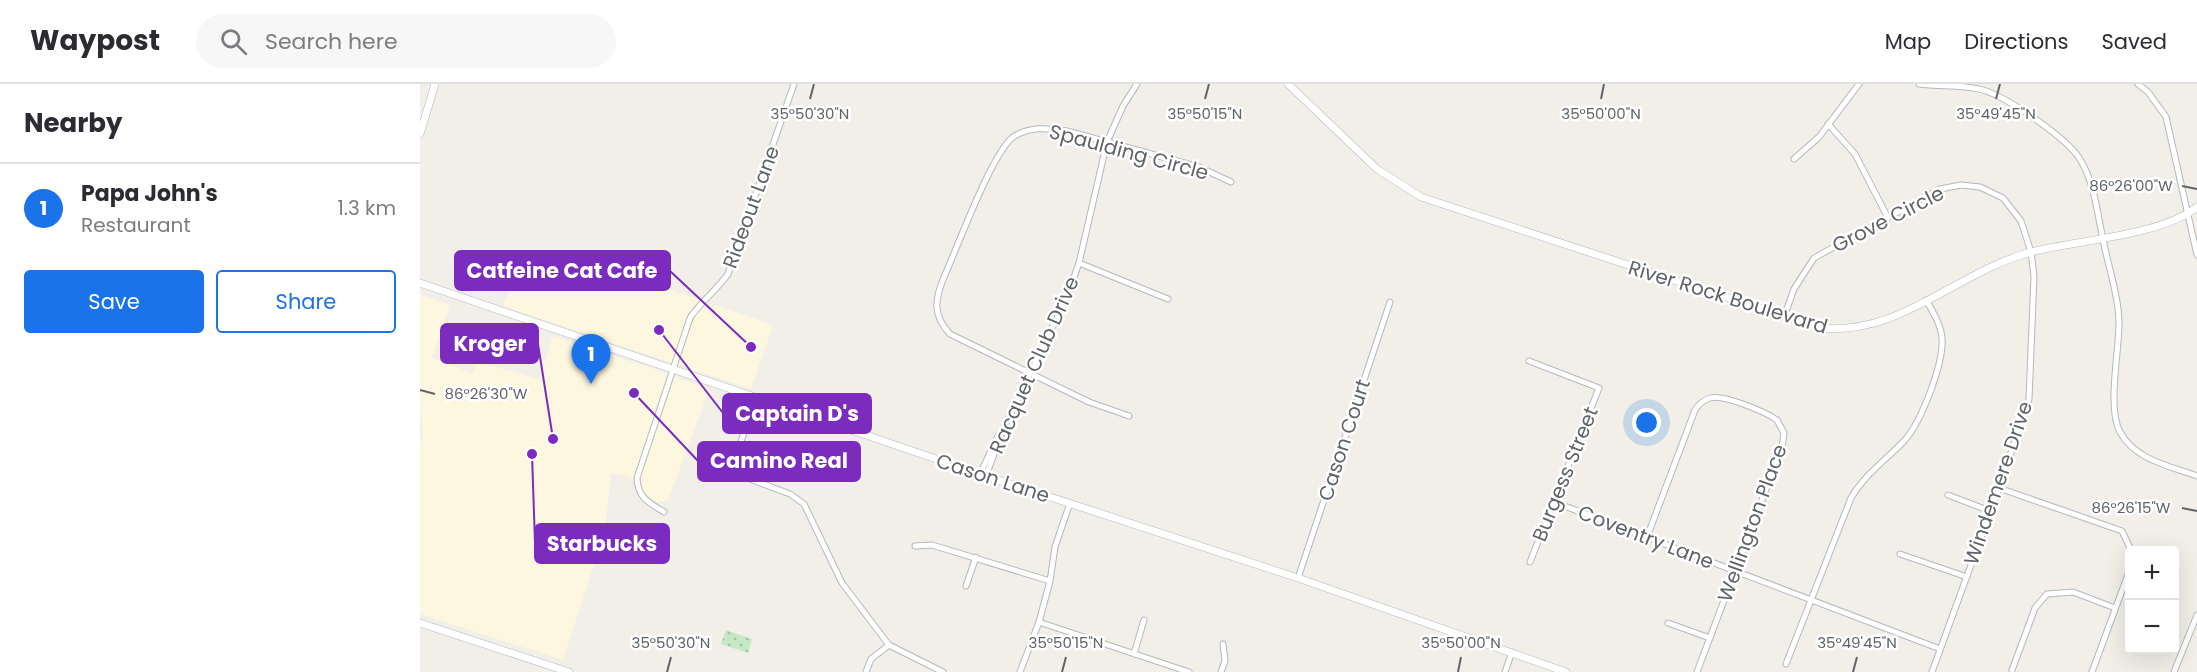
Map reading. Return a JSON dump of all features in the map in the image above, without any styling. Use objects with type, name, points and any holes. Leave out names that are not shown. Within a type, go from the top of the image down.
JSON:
[{"type":"street","points":[[420,134],[435,84]]},
{"type":"street","name":"Rideout Lane","points":[[664,512],[646,501],[638,492],[637,478],[690,318],[699,304],[718,288],[728,274],[794,84]]},
{"type":"street","name":"Racquet Club Drive","points":[[983,475],[1063,306],[1079,263],[1107,142],[1137,84]]},
{"type":"street","name":"River Rock Boulevard","points":[[1288,84],[1377,170],[1421,197],[1820,328],[1852,328],[1896,317],[1993,264],[2031,252],[2163,224],[2189,214],[2197,207]]},
{"type":"street","points":[[1794,159],[1828,124],[1859,84]]},
{"type":"street","points":[[1919,84],[1954,85],[1984,90],[2028,114],[2064,141],[2080,159],[2086,172],[2102,237],[2119,321],[2115,404],[2119,431],[2127,442],[2148,459],[2197,476]]},
{"type":"street","points":[[2138,84],[2148,92],[2166,117],[2197,255]]},
{"type":"street","points":[[1828,124],[1855,154],[1887,216]]},
{"type":"street","name":"Spaulding Circle","points":[[1129,416],[1089,402],[950,334],[938,319],[937,295],[996,159],[1012,138],[1028,130],[1046,128],[1199,167],[1231,182]]},
{"type":"street","name":"Grove Circle","points":[[1784,317],[1794,289],[1814,258],[1940,189],[1961,185],[1980,187],[2003,198],[2021,221],[2031,252]]},
{"type":"street","name":"Windemere Drive","points":[[1932,672],[2029,399],[2033,297],[2031,252]]},
{"type":"street","points":[[1079,263],[1168,299]]},
{"type":"street","name":"Cason Lane","points":[[420,283],[983,475],[1298,578],[1566,672]]},
{"type":"street","points":[[1786,664],[1851,498],[1866,476],[1910,434],[1938,366],[1942,350],[1942,336],[1926,300]]},
{"type":"street","name":"Cason Court","points":[[1298,578],[1390,302]]},
{"type":"street","name":"Burgess Street","points":[[1529,361],[1599,388],[1530,562]]},
{"type":"street","name":"Wellington Place","points":[[1647,537],[1695,410],[1705,400],[1716,397],[1744,405],[1777,420],[1784,433],[1782,447],[1697,672]]},
{"type":"street","points":[[756,398],[736,456],[736,467],[742,476],[790,494],[804,504],[842,583],[889,645],[943,672]]},
{"type":"street","points":[[1999,488],[2122,531],[2129,546]]},
{"type":"street","points":[[1948,495],[1990,511]]},
{"type":"street","name":"Coventry Lane","points":[[1554,502],[1940,649]]},
{"type":"street","points":[[1020,672],[1038,622],[1050,581],[1056,547],[1070,503]]},
{"type":"street","points":[[915,546],[932,544],[1050,581]]},
{"type":"street","points":[[1900,554],[1967,577]]},
{"type":"street","points":[[966,586],[976,557]]},
{"type":"street","points":[[2092,672],[2125,582]]},
{"type":"street","points":[[2012,670],[2036,608],[2048,594],[2073,592],[2115,608]]},
{"type":"street","points":[[2174,672],[2197,615]]},
{"type":"street","points":[[1134,654],[1144,620]]},
{"type":"street","points":[[1038,622],[1188,672]]},
{"type":"street","points":[[420,623],[569,672]]},
{"type":"street","points":[[1668,623],[1710,638]]},
{"type":"street","points":[[1221,672],[1225,661],[1223,644]]},
{"type":"street","points":[[866,672],[871,659],[889,645]]},
{"type":"street","points":[[1505,672],[1512,652]]},
{"type":"shaded area","points":[[520,263],[570,280],[581,264],[597,265],[773,325],[751,389],[503,306]]},
{"type":"shaded area","points":[[420,295],[450,305],[432,358],[472,373],[478,362],[539,379],[553,336],[666,373],[709,390],[668,500],[655,502],[630,477],[611,473],[605,530],[563,660],[420,614],[420,441],[423,441],[420,398]]},
{"type":"green space","points":[[726,630],[752,639],[748,653],[721,644]]},
{"type":"place","name":"Captain D's","points":[[659,330]]},
{"type":"place","name":"Catfeine Cat Cafe","points":[[751,347]]},
{"type":"place","name":"Papa John's","points":[[591,384]]},
{"type":"place","name":"Camino Real","points":[[634,393]]},
{"type":"place","name":"Kroger","points":[[553,439]]},
{"type":"place","name":"Starbucks","points":[[532,454]]}]
